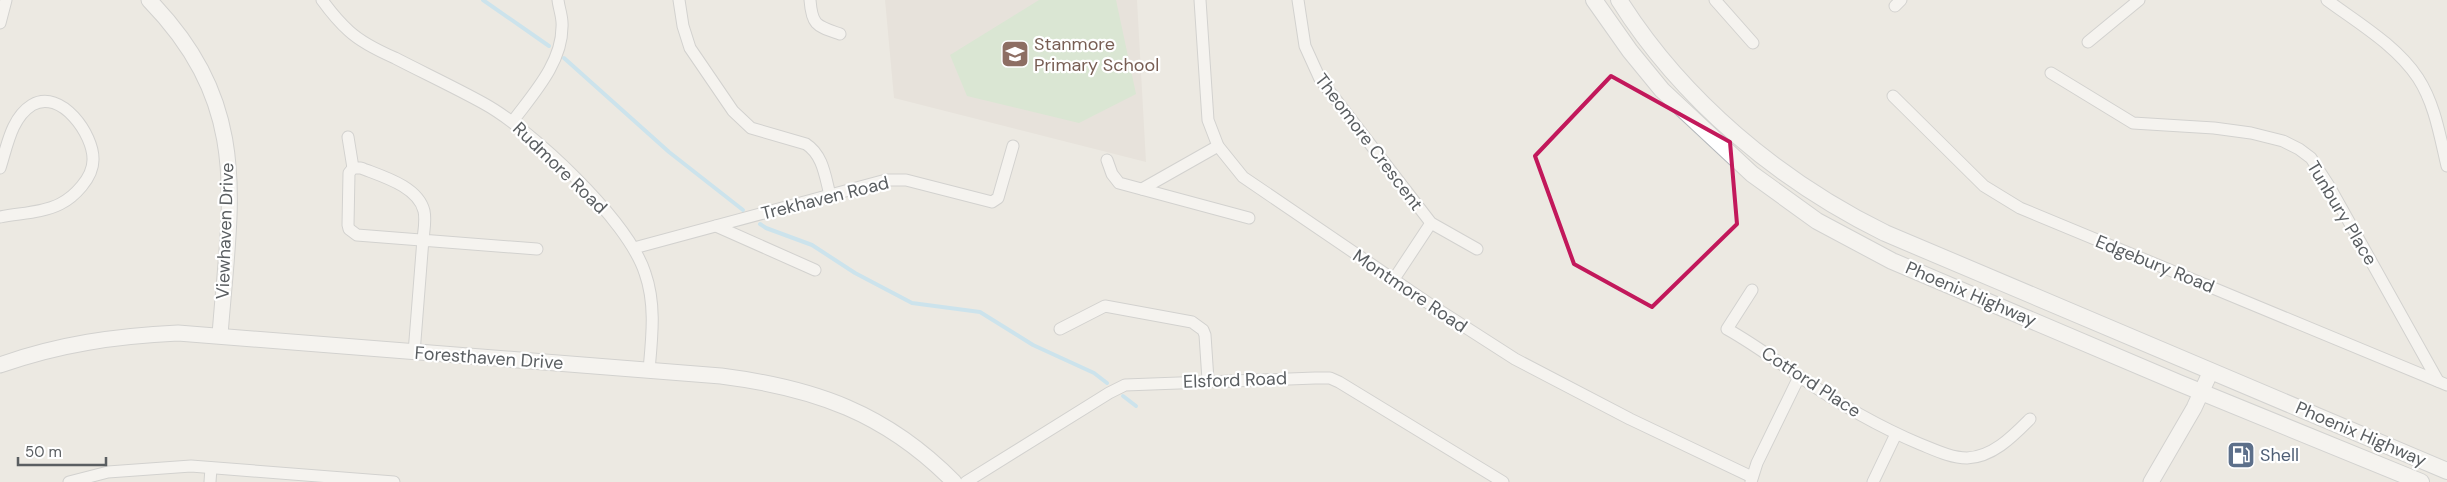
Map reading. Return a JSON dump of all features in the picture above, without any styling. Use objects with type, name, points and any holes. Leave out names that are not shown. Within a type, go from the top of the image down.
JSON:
[{"type":"main road","name":"Phoenix Highway","points":[[1594,0],[1630,51],[1673,101],[1752,174],[1817,221],[1892,261],[2421,482]]},
{"type":"main road","name":"Phoenix Highway","points":[[1619,0],[1646,37],[1698,97],[1759,154],[1822,199],[1885,233],[2447,471]]},
{"type":"street","points":[[0,23],[6,0]]},
{"type":"street","name":"Viewhaven Drive","points":[[149,0],[173,26],[197,62],[217,107],[224,133],[231,185],[220,335]]},
{"type":"street","name":"Rudmore Road","points":[[322,0],[350,33],[373,47],[482,102],[513,121],[544,147],[583,188],[634,248],[645,272],[652,304],[652,333],[648,370]]},
{"type":"street","points":[[679,0],[683,26],[690,48],[733,111],[751,128],[806,144],[813,149],[821,163],[830,195]]},
{"type":"street","points":[[810,0],[814,22],[818,26],[840,34]]},
{"type":"street","name":"Montmore Road","points":[[1200,0],[1205,103],[1208,120],[1218,146],[1243,177],[1485,342],[1630,420],[1751,479]]},
{"type":"street","name":"Theomore Crescent","points":[[1298,0],[1305,46],[1315,71],[1431,224],[1477,249]]},
{"type":"street","points":[[1714,0],[1753,43]]},
{"type":"street","points":[[2088,42],[2139,0]]},
{"type":"street","points":[[2327,0],[2381,40],[2418,77],[2434,114],[2447,166]]},
{"type":"street","points":[[513,121],[547,75],[553,61],[562,34],[559,4]]},
{"type":"street","name":"Tunbury Place","points":[[2051,73],[2133,123],[2214,128],[2251,133],[2283,141],[2311,158],[2330,186],[2443,383]]},
{"type":"street","name":"Edgebury Road","points":[[1893,96],[1984,186],[2020,208],[2443,383]]},
{"type":"street","points":[[0,168],[17,120],[32,105],[44,101],[60,106],[72,116],[85,135],[93,160],[87,179],[64,201],[49,208],[0,217]]},
{"type":"street","points":[[348,137],[353,168],[349,173],[348,221],[353,233],[537,249]]},
{"type":"street","name":"Trekhaven Road","points":[[634,248],[876,182],[896,180],[992,202],[998,198],[1013,146]]},
{"type":"street","points":[[1142,189],[1218,146]]},
{"type":"street","points":[[1107,160],[1112,174],[1119,183],[1248,218]]},
{"type":"street","points":[[353,168],[361,168],[382,176],[413,194],[424,209],[414,352]]},
{"type":"street","name":"Theomore Crescent","points":[[1394,279],[1431,224]]},
{"type":"street","name":"Trekhaven Road","points":[[716,226],[815,270]]},
{"type":"street","name":"Cotford Place","points":[[1752,290],[1727,329],[1748,340],[1799,377],[1867,419],[1896,434],[1955,457],[1969,458],[1985,454],[2000,446],[2030,419]]},
{"type":"street","points":[[1060,329],[1104,306],[1192,322],[1205,335],[1208,380]]},
{"type":"street","name":"Foresthaven Drive","points":[[0,365],[25,356],[90,340],[144,334],[220,335],[753,380],[800,390],[854,410],[895,432],[924,453],[954,482]]},
{"type":"street","points":[[2152,482],[2194,408],[2210,371]]},
{"type":"street","points":[[1751,479],[1799,377]]},
{"type":"street","name":"Elsford Road","points":[[966,482],[1120,387],[1133,383],[1330,378],[1503,482]]},
{"type":"street","points":[[1873,482],[1896,434]]},
{"type":"street","points":[[69,482],[108,472],[138,468],[191,466],[394,482]]},
{"type":"street","points":[[210,482],[211,468]]},
{"type":"highlighted area","points":[[1611,76],[1730,142],[1737,224],[1652,307],[1574,264],[1535,156]]},
{"type":"shaded area","name":"Stanmore Primary School","points":[[885,0],[1137,0],[1146,162],[894,98]]},
{"type":"green space","points":[[1039,0],[1116,0],[1136,94],[1079,123],[967,96],[950,55]]},
{"type":"waterway","points":[[483,0],[549,46]]},
{"type":"waterway","points":[[564,58],[669,152],[743,210]]},
{"type":"waterway","points":[[760,224],[812,245],[855,273],[912,303],[980,312],[1033,345],[1094,373],[1107,383]]},
{"type":"waterway","points":[[1123,396],[1136,406]]},
{"type":"place","name":"Stanmore Primary School","points":[[1015,54]]},
{"type":"place","name":"Shell","points":[[2241,455]]}]
